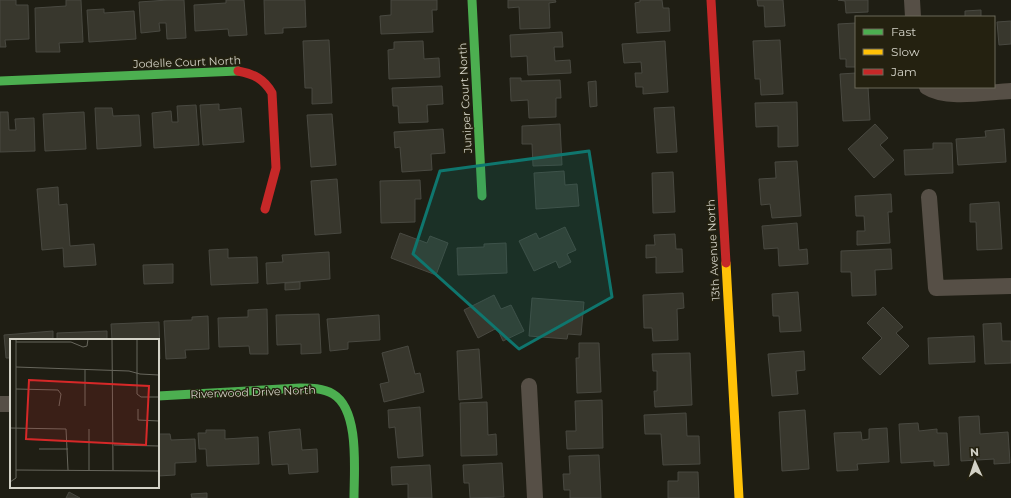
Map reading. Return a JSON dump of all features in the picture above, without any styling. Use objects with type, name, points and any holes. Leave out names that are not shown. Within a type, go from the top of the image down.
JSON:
[{"type":"street","name":"Juniper Court North","points":[[472,0],[482,196]]},
{"type":"street","name":"13th Avenue North","points":[[712,0],[739,498]]},
{"type":"street","points":[[912,0],[913,16]]},
{"type":"street","name":"Jodelle Court North","points":[[0,81],[236,71],[259,76],[272,93],[276,163],[275,173],[265,209]]},
{"type":"street","points":[[929,88],[937,92],[952,94],[1011,91]]},
{"type":"street","points":[[929,197],[936,288],[1011,286]]},
{"type":"street","points":[[529,386],[535,498]]},
{"type":"street","name":"Riverwood Drive North","points":[[159,396],[318,388],[336,396],[348,412],[352,432],[354,498]]},
{"type":"highlighted area","points":[[589,151],[612,297],[519,349],[413,254],[440,171]]},
{"type":"building","points":[[0,0],[16,0],[16,5],[28,5],[29,39],[5,40],[6,47],[0,47]]},
{"type":"building","points":[[66,0],[81,0],[83,42],[59,43],[60,52],[36,52],[35,8],[66,6]]},
{"type":"building","points":[[184,0],[186,38],[167,39],[166,23],[159,23],[160,31],[141,33],[139,2]]},
{"type":"building","points":[[226,0],[244,0],[247,35],[229,36],[228,29],[195,31],[194,5],[226,3]]},
{"type":"building","points":[[264,0],[305,0],[306,27],[283,28],[283,33],[265,34]]},
{"type":"building","points":[[391,0],[437,0],[437,10],[432,10],[433,32],[381,34],[380,16],[391,15]]},
{"type":"building","points":[[508,0],[555,0],[556,2],[549,3],[550,28],[520,29],[519,7],[508,8]]},
{"type":"building","points":[[640,0],[662,0],[663,8],[669,8],[670,31],[637,33],[635,3],[640,2]]},
{"type":"building","points":[[757,0],[783,0],[785,26],[765,27],[764,6],[758,6]]},
{"type":"building","points":[[838,0],[868,0],[868,12],[846,13],[845,1]]},
{"type":"building","points":[[104,9],[104,13],[134,11],[136,39],[89,42],[87,10]]},
{"type":"building","points":[[981,10],[981,16],[965,16],[965,11]]},
{"type":"building","points":[[1011,21],[1011,44],[999,45],[997,22]]},
{"type":"building","points":[[855,23],[855,67],[846,67],[846,59],[840,59],[838,24]]},
{"type":"building","points":[[562,32],[563,47],[554,47],[555,61],[570,60],[571,73],[528,75],[527,56],[511,57],[510,35]]},
{"type":"building","points":[[329,40],[332,103],[312,104],[312,88],[305,88],[303,41]]},
{"type":"building","points":[[780,40],[783,94],[761,95],[760,79],[755,79],[753,41]]},
{"type":"building","points":[[423,41],[424,59],[439,58],[440,77],[389,79],[388,50],[394,49],[394,42]]},
{"type":"building","points":[[665,41],[668,92],[643,94],[643,87],[636,87],[635,73],[642,73],[641,62],[624,63],[622,44]]},
{"type":"building","points":[[855,73],[855,88],[868,88],[870,120],[843,121],[840,74]]},
{"type":"building","points":[[510,78],[521,78],[521,81],[560,80],[561,98],[556,98],[556,117],[529,118],[528,100],[511,101]]},
{"type":"building","points":[[596,81],[597,106],[590,107],[588,82]]},
{"type":"building","points":[[442,86],[443,104],[427,105],[428,122],[399,123],[398,106],[393,106],[392,88]]},
{"type":"building","points":[[797,102],[798,146],[778,147],[778,126],[756,127],[755,103]]},
{"type":"building","points":[[219,104],[219,110],[241,108],[244,142],[203,145],[200,105]]},
{"type":"building","points":[[196,105],[199,145],[154,148],[152,113],[171,111],[172,122],[178,122],[177,106]]},
{"type":"building","points":[[674,107],[677,152],[657,153],[654,108]]},
{"type":"building","points":[[95,108],[112,108],[113,116],[139,115],[141,146],[97,149]]},
{"type":"building","points":[[0,112],[8,112],[9,130],[16,130],[15,119],[34,118],[35,151],[0,152]]},
{"type":"building","points":[[84,112],[86,149],[45,151],[43,114]]},
{"type":"building","points":[[332,114],[336,165],[311,167],[307,115]]},
{"type":"building","points":[[560,124],[562,165],[533,166],[532,144],[522,144],[522,126]]},
{"type":"building","points":[[875,124],[888,138],[880,145],[894,160],[874,178],[848,149]]},
{"type":"building","points":[[443,129],[445,153],[431,154],[432,170],[402,172],[400,147],[395,148],[394,132]]},
{"type":"building","points":[[1004,129],[1006,162],[958,165],[956,139],[986,137],[985,131]]},
{"type":"building","points":[[933,143],[952,143],[953,173],[905,175],[904,150],[933,149]]},
{"type":"building","points":[[797,161],[801,216],[772,218],[770,204],[761,205],[759,179],[776,178],[775,162]]},
{"type":"building","points":[[564,171],[565,185],[577,184],[579,206],[536,209],[534,173]]},
{"type":"building","points":[[673,172],[675,212],[653,213],[652,173]]},
{"type":"building","points":[[337,179],[341,233],[315,235],[311,181]]},
{"type":"building","points":[[420,180],[421,199],[415,199],[415,222],[381,223],[380,181]]},
{"type":"building","points":[[58,187],[59,205],[67,204],[70,246],[94,244],[96,265],[64,267],[63,248],[42,250],[37,189]]},
{"type":"building","points":[[891,194],[892,212],[888,212],[890,243],[857,245],[857,231],[865,231],[864,216],[856,216],[855,196]]},
{"type":"building","points":[[999,202],[1002,249],[977,250],[976,222],[970,222],[970,204]]},
{"type":"building","points":[[797,223],[799,250],[807,249],[808,264],[779,266],[778,248],[764,249],[762,226]]},
{"type":"building","points":[[565,227],[576,250],[567,254],[571,262],[559,268],[556,261],[534,271],[519,241],[536,233],[539,239]]},
{"type":"building","points":[[400,233],[427,243],[430,236],[448,243],[436,275],[391,258]]},
{"type":"building","points":[[675,234],[676,249],[682,249],[683,272],[656,273],[656,257],[646,258],[646,245],[655,245],[654,235]]},
{"type":"building","points":[[506,243],[507,273],[458,275],[457,248],[484,247],[484,244]]},
{"type":"building","points":[[228,249],[228,258],[257,257],[258,283],[211,285],[209,250]]},
{"type":"building","points":[[891,249],[892,269],[875,270],[876,295],[852,296],[851,272],[841,272],[841,251]]},
{"type":"building","points":[[329,252],[330,279],[267,284],[266,263],[283,262],[282,255]]},
{"type":"building","points":[[173,264],[173,283],[144,284],[143,265]]},
{"type":"building","points":[[300,282],[300,289],[285,290],[285,283]]},
{"type":"building","points":[[798,292],[801,331],[780,332],[779,316],[773,316],[772,294]]},
{"type":"building","points":[[683,293],[684,308],[677,309],[678,340],[653,341],[652,328],[644,328],[643,295]]},
{"type":"building","points":[[494,295],[501,309],[511,305],[524,331],[503,341],[497,328],[478,338],[464,310]]},
{"type":"building","points":[[532,298],[584,302],[581,335],[568,334],[567,339],[529,336]]},
{"type":"building","points":[[883,307],[903,327],[896,333],[909,346],[880,375],[862,358],[882,338],[867,323]]},
{"type":"building","points":[[267,309],[268,354],[250,354],[249,346],[219,347],[218,318],[248,317],[248,310]]},
{"type":"building","points":[[319,314],[321,353],[301,354],[301,344],[277,345],[276,315]]},
{"type":"building","points":[[379,315],[380,340],[348,342],[348,349],[330,351],[327,319]]},
{"type":"building","points":[[208,316],[209,349],[185,350],[186,358],[166,359],[164,321],[192,320],[192,317]]},
{"type":"building","points":[[159,322],[160,359],[159,339],[112,339],[111,324]]},
{"type":"building","points":[[1001,323],[1002,341],[1011,341],[1011,363],[985,364],[983,324]]},
{"type":"building","points":[[53,331],[53,339],[10,339],[10,358],[6,358],[4,335]]},
{"type":"building","points":[[107,331],[107,339],[57,339],[57,333]]},
{"type":"building","points":[[974,336],[975,362],[929,364],[928,338]]},
{"type":"building","points":[[579,343],[599,343],[601,392],[577,393],[576,358],[579,358]]},
{"type":"building","points":[[408,346],[415,374],[420,373],[424,392],[384,402],[380,384],[389,382],[382,353]]},
{"type":"building","points":[[479,349],[482,398],[459,400],[457,351]]},
{"type":"building","points":[[804,351],[805,370],[796,371],[798,394],[772,396],[768,354]]},
{"type":"building","points":[[690,353],[692,405],[655,407],[654,391],[657,391],[657,371],[653,371],[652,354]]},
{"type":"building","points":[[602,400],[603,448],[567,449],[566,431],[576,431],[575,401]]},
{"type":"building","points":[[487,402],[488,435],[496,434],[497,455],[461,456],[460,403]]},
{"type":"building","points":[[420,407],[423,456],[398,458],[395,427],[389,428],[388,410]]},
{"type":"building","points":[[805,410],[809,469],[782,471],[779,412]]},
{"type":"building","points":[[686,413],[687,436],[699,436],[700,464],[663,465],[661,434],[645,434],[644,415]]},
{"type":"building","points":[[979,416],[980,434],[1008,432],[1010,463],[994,464],[994,459],[961,461],[959,417]]},
{"type":"building","points":[[918,423],[919,431],[937,429],[937,433],[947,433],[949,465],[934,466],[934,461],[901,463],[899,424]]},
{"type":"building","points":[[887,428],[889,462],[857,464],[858,470],[837,471],[834,433],[861,432],[862,440],[869,439],[869,429]]},
{"type":"building","points":[[300,429],[302,450],[317,449],[318,472],[289,474],[288,464],[272,465],[269,432]]},
{"type":"building","points":[[206,430],[225,430],[225,439],[258,437],[259,464],[207,466],[206,449],[199,449],[198,433],[206,433]]},
{"type":"building","points":[[159,434],[170,434],[171,440],[195,439],[196,462],[175,463],[175,475],[159,476]]},
{"type":"building","points":[[599,455],[601,498],[570,498],[570,490],[564,490],[563,474],[570,474],[569,456]]},
{"type":"building","points":[[502,463],[504,497],[470,498],[469,483],[464,483],[463,465]]},
{"type":"building","points":[[430,465],[432,498],[408,498],[408,484],[392,485],[391,467]]},
{"type":"building","points":[[678,472],[698,472],[699,498],[668,498],[668,481],[678,481]]},
{"type":"building","points":[[69,492],[80,498],[66,498]]},
{"type":"building","points":[[207,493],[207,498],[192,498],[191,494]]},
{"type":"traffic: fast","points":[[472,0],[482,196]]},
{"type":"traffic: fast","points":[[0,81],[238,71]]},
{"type":"traffic: fast","points":[[159,396],[300,388],[321,389],[333,394],[342,402],[348,413],[352,427],[354,442],[354,498]]},
{"type":"traffic: slow","points":[[726,263],[739,498]]},
{"type":"traffic: jam","points":[[711,0],[726,263]]},
{"type":"traffic: jam","points":[[238,71],[258,78],[266,84],[272,93],[276,168],[265,209]]}]
